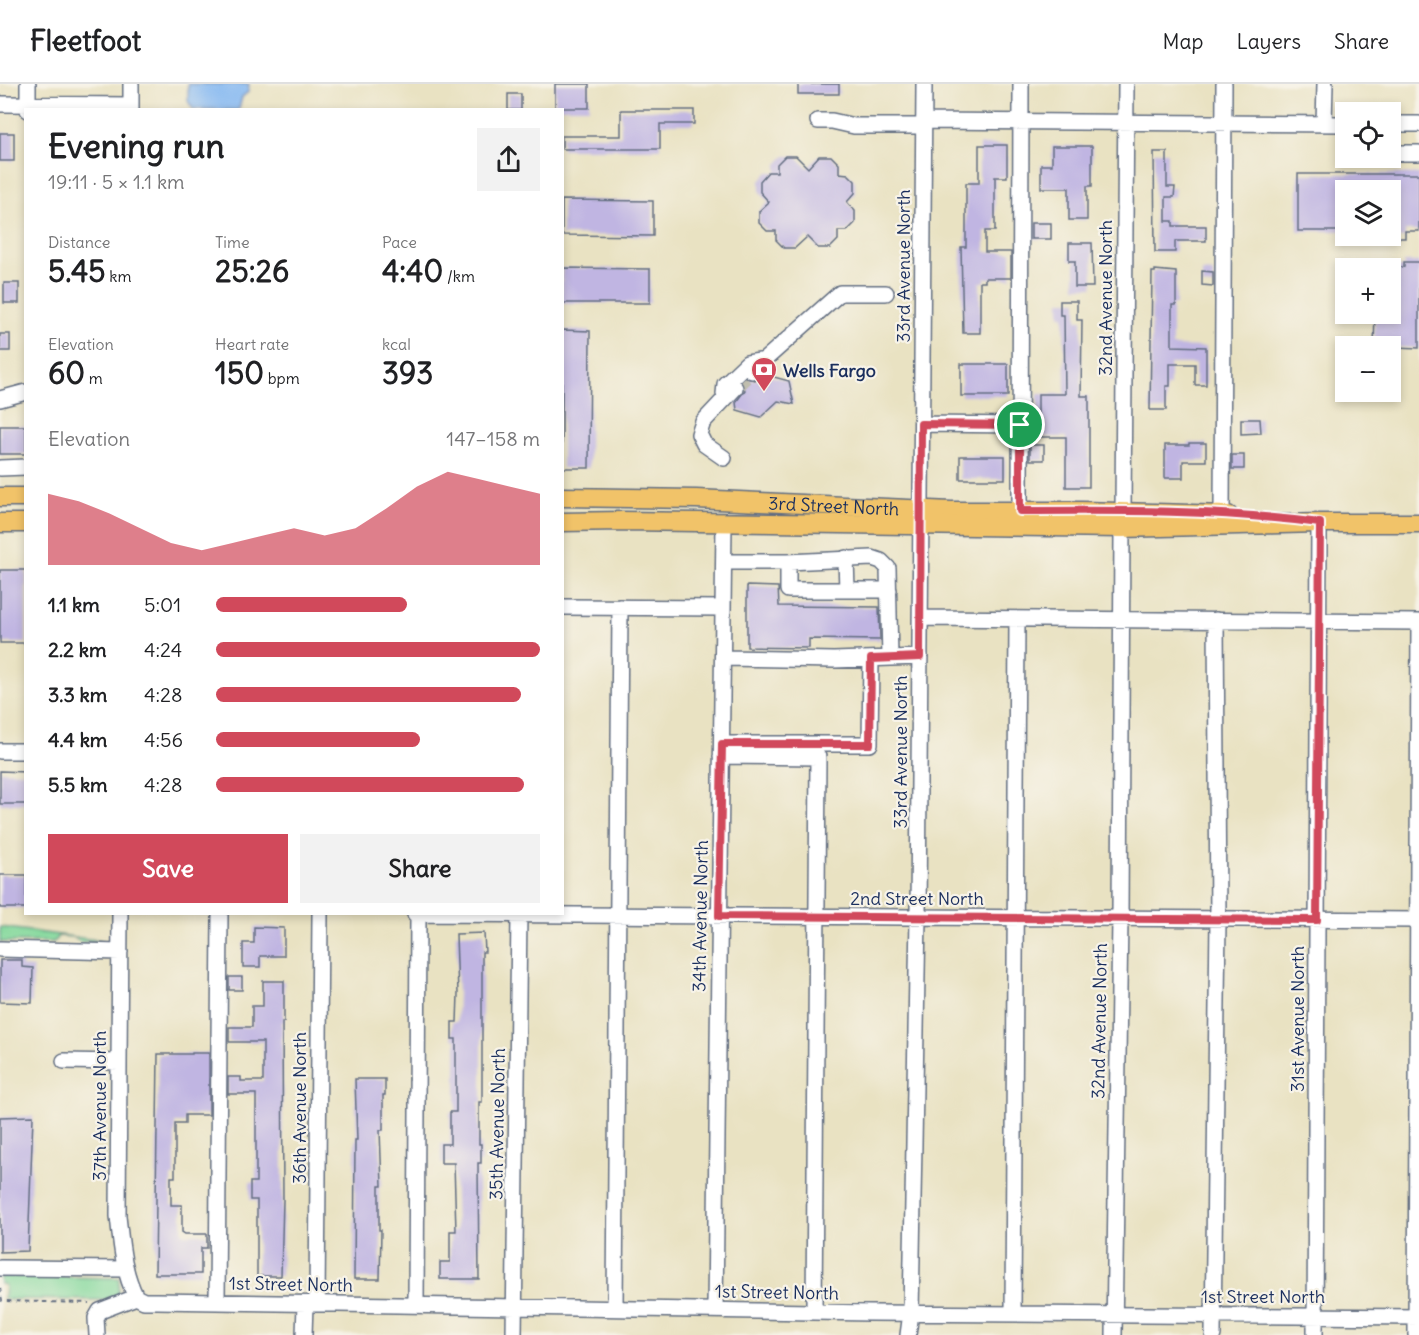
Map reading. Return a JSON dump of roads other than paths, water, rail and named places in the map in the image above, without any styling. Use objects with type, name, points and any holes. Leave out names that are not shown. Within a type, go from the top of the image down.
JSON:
[{"type":"main road","points":[[0,497],[24,497]]},
{"type":"main road","name":"3rd Street North","points":[[564,497],[696,499],[920,517],[1419,524]]},
{"type":"main road","name":"3rd Street North","points":[[564,522],[724,523],[920,517],[1020,511],[1122,520],[1222,515],[1320,523]]},
{"type":"main road","points":[[0,523],[24,523]]},
{"type":"street","points":[[28,84],[28,107]]},
{"type":"street","points":[[0,104],[28,107],[131,107],[131,84]]},
{"type":"street","name":"33rd Avenue North","points":[[908,1335],[911,1313],[918,917],[924,84]]},
{"type":"street","points":[[1020,511],[1021,84]]},
{"type":"street","name":"32nd Avenue North","points":[[1114,1335],[1120,919],[1126,84]]},
{"type":"street","points":[[1222,515],[1224,84]]},
{"type":"street","points":[[1324,124],[1325,84]]},
{"type":"street","points":[[818,121],[832,121],[854,126],[1020,122],[1335,124]]},
{"type":"street","points":[[1401,124],[1419,124]]},
{"type":"street","points":[[1401,153],[1419,153]]},
{"type":"street","points":[[723,401],[725,384],[747,363],[758,366],[840,293],[886,292]]},
{"type":"street","points":[[724,458],[704,444],[699,434],[703,422],[735,388]]},
{"type":"street","points":[[0,399],[24,393]]},
{"type":"street","points":[[921,424],[1020,425]]},
{"type":"street","points":[[0,468],[24,468]]},
{"type":"street","name":"34th Avenue North","points":[[715,1310],[724,523]]},
{"type":"street","name":"31st Avenue North","points":[[1314,1335],[1320,523]]},
{"type":"street","points":[[724,562],[788,562],[846,558],[872,558],[880,561],[888,568],[890,658]]},
{"type":"street","points":[[846,558],[847,590]]},
{"type":"street","points":[[788,562],[788,590],[889,590]]},
{"type":"street","points":[[564,607],[723,608]]},
{"type":"street","points":[[615,1308],[620,607]]},
{"type":"street","points":[[920,618],[1419,622],[1418,1317],[1416,1335]]},
{"type":"street","points":[[1012,1314],[1017,619]]},
{"type":"street","points":[[1213,1335],[1218,919],[1216,620]]},
{"type":"street","points":[[723,658],[920,657]]},
{"type":"street","points":[[721,750],[870,744],[871,659]]},
{"type":"street","points":[[721,750],[818,757],[814,1312]]},
{"type":"street","points":[[0,751],[24,751]]},
{"type":"street","name":"2nd Street North","points":[[564,914],[1418,920]]},
{"type":"street","name":"37th Avenue North","points":[[120,915],[118,1208],[126,1269],[136,1297]]},
{"type":"street","points":[[217,1302],[219,915]]},
{"type":"street","name":"36th Avenue North","points":[[304,1335],[311,1304],[320,915]]},
{"type":"street","points":[[416,1305],[417,915]]},
{"type":"street","name":"35th Avenue North","points":[[514,1335],[519,915]]},
{"type":"street","points":[[0,949],[120,952]]},
{"type":"street","points":[[64,1061],[119,1062]]},
{"type":"street","points":[[0,1268],[126,1269]]},
{"type":"street","points":[[96,1335],[96,1318],[100,1311],[136,1297]]},
{"type":"street","name":"1st Street North","points":[[136,1297],[144,1300],[217,1302],[814,1312],[1418,1317]]},
{"type":"street","name":"33rd Avenue North","points":[[911,1313],[914,1335]]},
{"type":"water","points":[[188,84],[249,84],[248,92],[242,97],[239,108],[192,108],[188,101]]},
{"type":"tunnel","points":[[735,388],[752,371]]},
{"type":"place","name":"Wells Fargo","points":[[764,393]]}]
